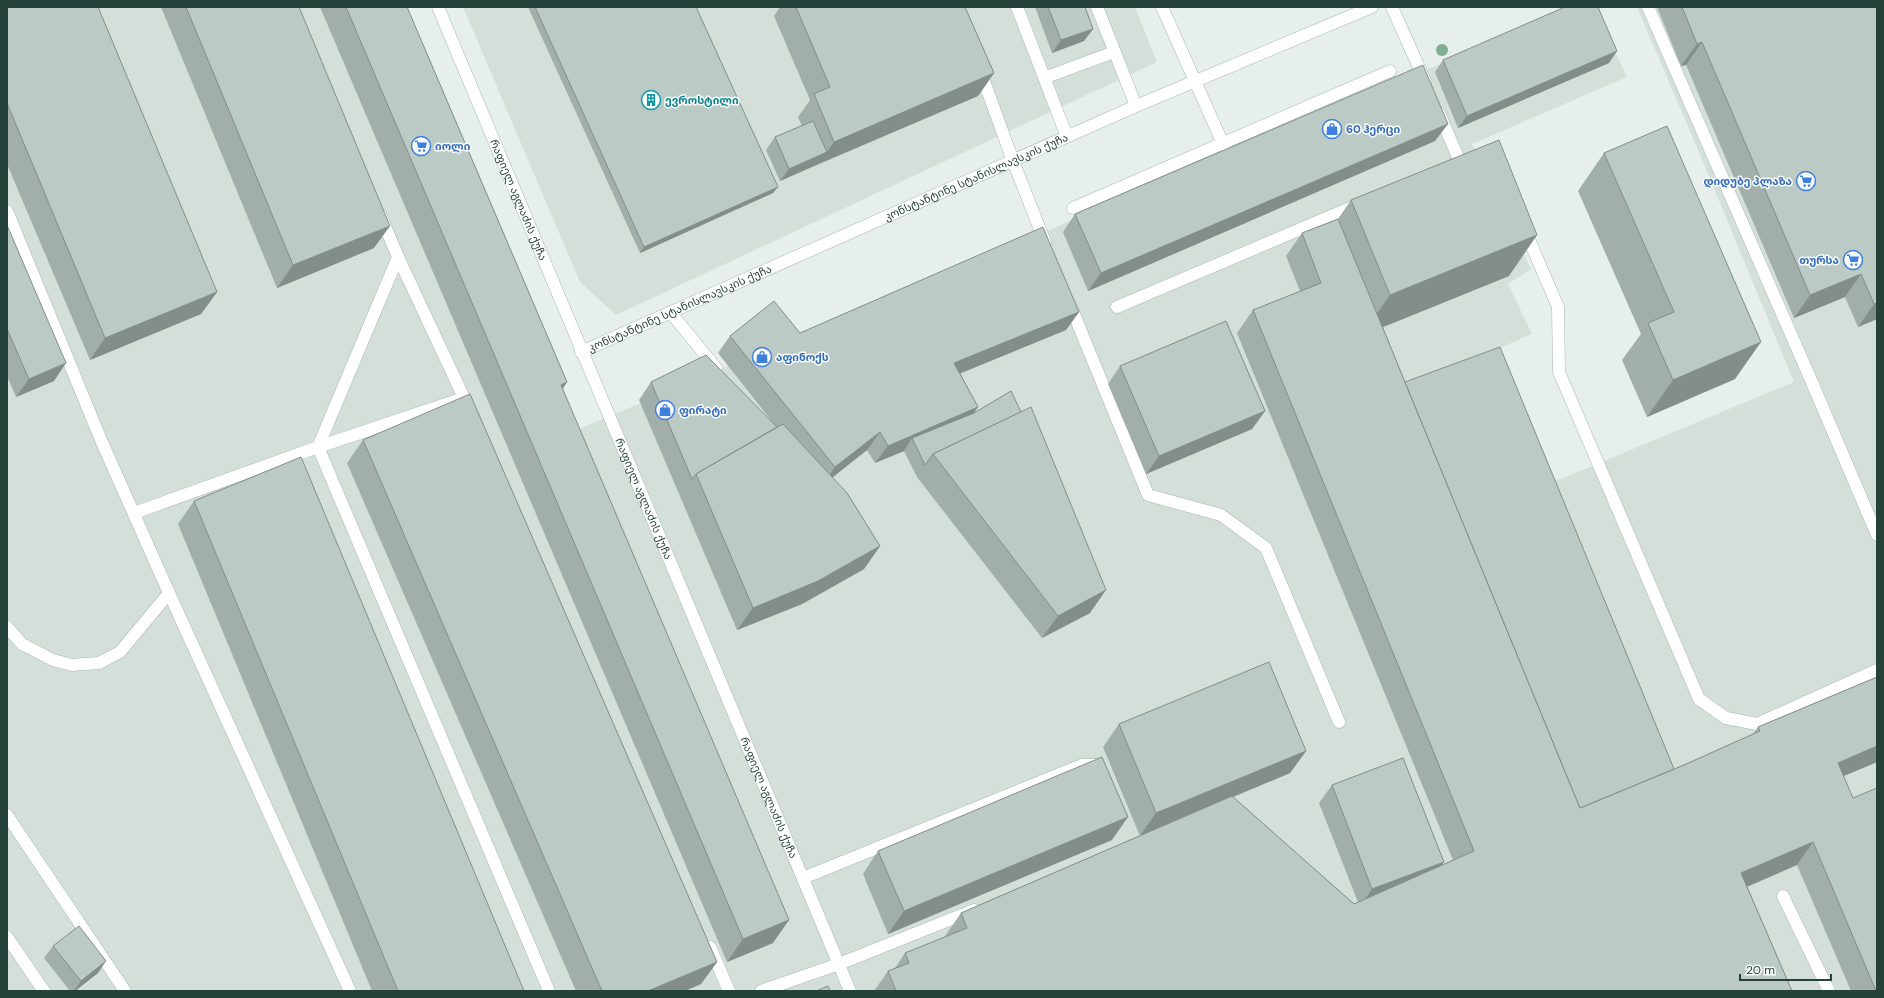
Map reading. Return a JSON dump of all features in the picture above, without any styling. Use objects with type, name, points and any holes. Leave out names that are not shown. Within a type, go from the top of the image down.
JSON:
[{"type":"street","name":"რაფიელ აგლაძის ქუჩა","points":[[438,7],[581,352],[850,991]]},
{"type":"street","points":[[1017,7],[1067,137]]},
{"type":"street","points":[[1097,7],[1136,106]]},
{"type":"street","points":[[1162,7],[1223,144]]},
{"type":"street","name":"კონსტანტინე სტანისლავსკის ქუჩა","points":[[581,352],[1136,106],[1372,7]]},
{"type":"street","points":[[1392,7],[1432,97],[1456,163],[1473,166]]},
{"type":"street","points":[[1648,7],[1877,535]]},
{"type":"street","points":[[1044,78],[1114,52]]},
{"type":"street","points":[[976,58],[1012,161],[1049,252]]},
{"type":"street","points":[[1073,208],[1390,71]]},
{"type":"street","points":[[1117,307],[1365,202]]},
{"type":"street","points":[[376,205],[470,412]]},
{"type":"street","points":[[7,211],[101,440],[168,593],[350,991]]},
{"type":"street","points":[[1521,221],[1558,307],[1559,372],[1698,699],[1726,718],[1757,724],[1877,670]]},
{"type":"street","points":[[398,256],[318,447],[549,991]]},
{"type":"street","points":[[1064,289],[1148,495],[1221,515],[1266,548],[1339,722]]},
{"type":"street","points":[[671,313],[724,377]]},
{"type":"street","points":[[134,513],[318,447],[464,398]]},
{"type":"street","points":[[7,627],[22,644],[53,660],[72,665],[99,663],[120,652],[168,593]]},
{"type":"street","points":[[803,878],[1082,765],[1096,765],[1102,769],[1105,775]]},
{"type":"street","points":[[7,815],[125,991]]},
{"type":"street","points":[[1783,896],[1829,991]]},
{"type":"street","points":[[761,991],[839,964],[986,905]]},
{"type":"street","points":[[703,933],[729,991]]},
{"type":"street","points":[[7,937],[44,991]]},
{"type":"shaded area","points":[[7,7],[398,7],[577,430],[1575,7],[1593,7],[1627,77],[1472,144],[1531,269],[1508,284],[1532,334],[1502,347],[1492,359],[1544,486],[1794,382],[1637,7],[1877,7],[1877,991],[7,991]]},
{"type":"shaded area","points":[[463,7],[1135,7],[1157,62],[616,315],[580,282]]},
{"type":"building","points":[[7,7],[98,7],[217,292],[105,338],[7,103]]},
{"type":"building","points":[[186,7],[299,7],[390,226],[293,265]]},
{"type":"building","points":[[346,7],[407,7],[567,382],[561,385],[789,920],[743,939]]},
{"type":"building","name":"ევროსტილი","points":[[535,7],[696,7],[778,187],[644,247]]},
{"type":"building","points":[[796,7],[965,7],[994,73],[834,142],[814,94],[830,87]]},
{"type":"building","points":[[1048,7],[1085,7],[1093,29],[1061,40]]},
{"type":"building","points":[[1565,7],[1598,7],[1617,51],[1467,116],[1443,60]]},
{"type":"building","name":"დიდუბე პლაზა","points":[[1682,7],[1877,7],[1877,303],[1874,304],[1861,274],[1810,295],[1702,42],[1697,44]]},
{"type":"building","points":[[1423,65],[1448,124],[1101,273],[1075,214]]},
{"type":"building","points":[[813,121],[827,152],[789,169],[775,137]]},
{"type":"building","points":[[1667,126],[1761,342],[1673,380],[1648,323],[1674,312],[1604,153]]},
{"type":"building","points":[[1499,140],[1537,235],[1390,295],[1351,200]]},
{"type":"building","points":[[1338,219],[1580,808],[1684,765],[1760,731],[1758,727],[1877,677],[1877,746],[1838,763],[1853,798],[1877,788],[1877,991],[1813,842],[1741,873],[1792,991],[896,991],[888,971],[909,963],[905,953],[967,928],[961,913],[1232,796],[1354,904],[1474,851],[1253,310],[1321,283],[1302,233]]},
{"type":"building","points":[[7,225],[66,363],[29,379],[7,329]]},
{"type":"building","points":[[1043,227],[1079,312],[954,363],[978,407],[888,446],[880,432],[835,467],[730,336],[774,301],[800,333]]},
{"type":"building","points":[[1226,321],[1265,411],[1159,456],[1120,366]]},
{"type":"building","points":[[1500,347],[1674,769],[1580,808],[1405,382]]},
{"type":"building","points":[[706,355],[777,427],[696,474],[692,479],[651,382]]},
{"type":"building","points":[[1011,391],[1021,412],[933,454],[925,465],[912,438],[974,413]]},
{"type":"building","points":[[470,394],[717,962],[648,991],[602,991],[363,440]]},
{"type":"building","points":[[1031,407],[1106,590],[1058,616],[933,454]]},
{"type":"building","points":[[783,424],[847,493],[880,546],[818,581],[753,608],[696,474]]},
{"type":"building","points":[[301,457],[524,991],[398,991],[194,501]]},
{"type":"building","points":[[1269,662],[1306,751],[1156,813],[1119,724]]},
{"type":"building","points":[[1102,757],[1128,817],[904,911],[878,851]]},
{"type":"building","points":[[1403,758],[1444,862],[1372,889],[1332,785]]},
{"type":"building","points":[[79,926],[106,961],[81,981],[53,946]]},
{"type":"building","points":[[828,986],[830,991],[816,991]]},
{"type":"place","name":"ევროსტილი","points":[[651,100]]},
{"type":"place","name":"60 ჰერცი","points":[[1332,129]]},
{"type":"place","name":"იოლი","points":[[421,146]]},
{"type":"place","name":"დიდუბე პლაზა","points":[[1806,181]]},
{"type":"place","name":"თურსა","points":[[1853,260]]},
{"type":"place","name":"აფინოქს","points":[[762,357]]},
{"type":"place","name":"ფირატი","points":[[665,410]]}]
